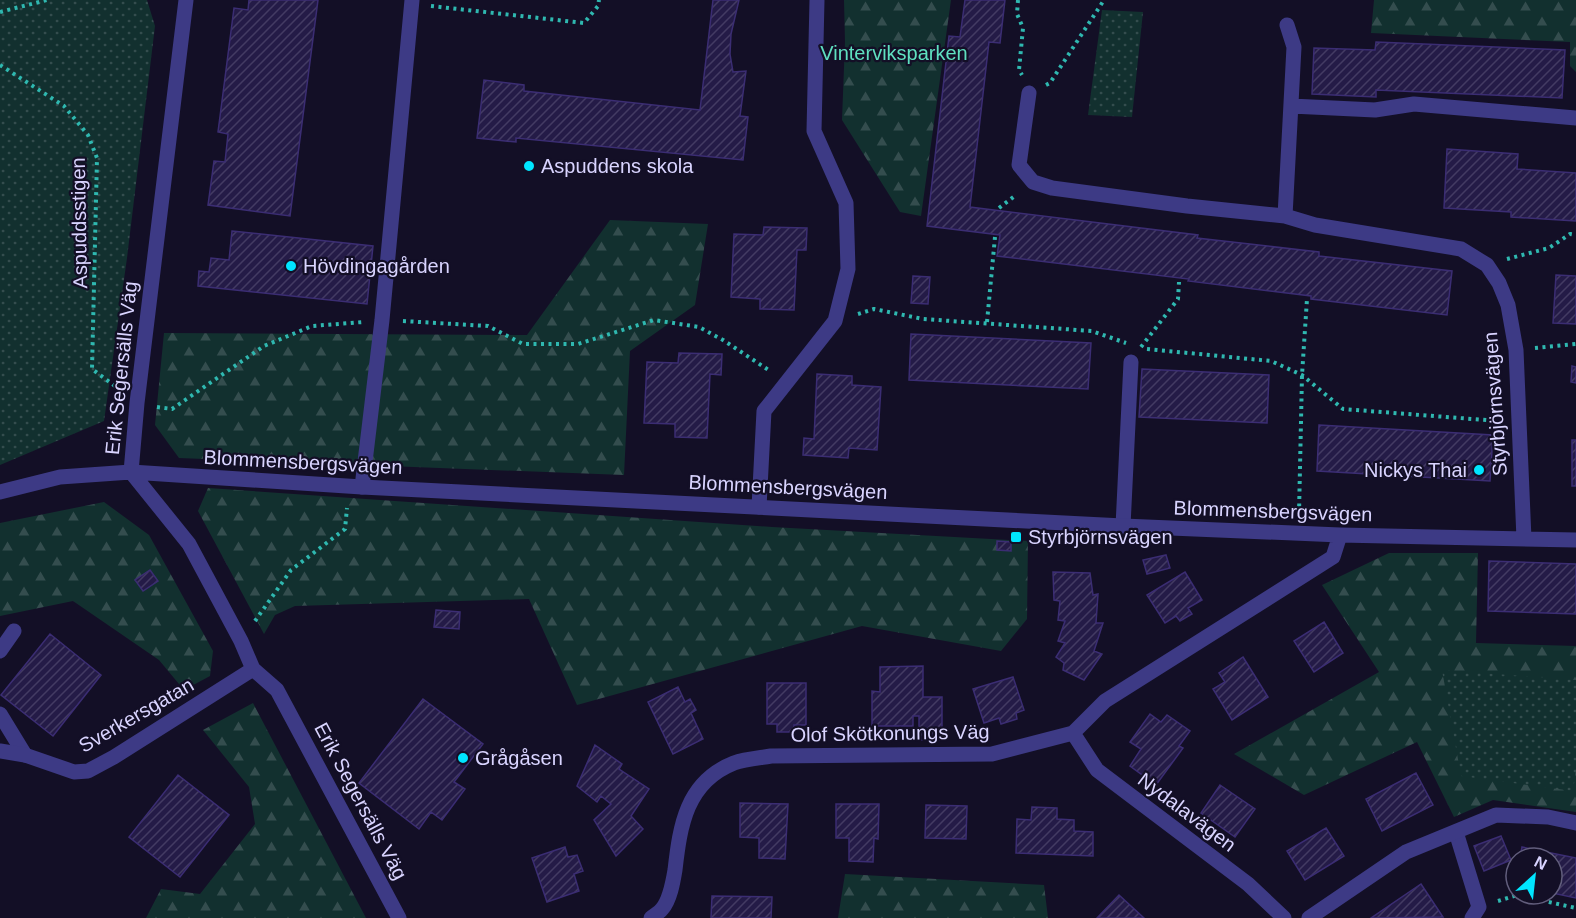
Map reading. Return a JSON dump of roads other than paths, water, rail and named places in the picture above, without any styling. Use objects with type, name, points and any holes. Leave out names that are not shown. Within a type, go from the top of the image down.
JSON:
[{"type":"street","name":"Erik Segersälls Väg","points":[[186,0],[137,403],[131,472],[189,544],[241,641],[253,669],[277,690],[399,918]]},
{"type":"street","points":[[759,507],[764,411],[835,321],[848,268],[846,203],[814,131],[817,0]]},
{"type":"street","points":[[356,486],[382,320],[412,2]]},
{"type":"street","points":[[1285,216],[1294,47],[1287,25]]},
{"type":"street","name":"Styrbjörnsvägen","points":[[1029,93],[1019,165],[1033,182],[1052,188],[1285,216],[1315,225],[1461,249],[1486,265],[1499,283],[1508,305],[1516,350],[1524,539]]},
{"type":"street","points":[[1290,106],[1375,110],[1414,104],[1576,118]]},
{"type":"street","points":[[1123,526],[1131,362]]},
{"type":"street","name":"Blommensbergsvägen","points":[[0,492],[60,477],[131,472],[1123,526],[1340,535],[1576,540]]},
{"type":"street","points":[[1073,733],[1105,701],[1333,557],[1340,535]]},
{"type":"street","points":[[0,651],[15,631]]},
{"type":"street","name":"Sverkersgatan","points":[[0,751],[25,755],[74,772],[88,771],[253,669]]},
{"type":"street","points":[[0,714],[25,755]]},
{"type":"street","name":"Olof Skötkonungs Väg","points":[[660,915],[673,884],[684,814],[694,794],[712,776],[734,763],[771,756],[992,754],[1073,733]]},
{"type":"street","name":"Nydalavägen","points":[[1073,733],[1097,771],[1248,884],[1284,918]]},
{"type":"street","points":[[1309,918],[1406,852],[1496,815],[1548,817],[1576,823]]},
{"type":"street","points":[[1456,832],[1476,912]]},
{"type":"place","name":"Aspuddens skola","points":[[529,166]]},
{"type":"place","name":"Hövdingagården","points":[[291,266]]},
{"type":"place","name":"Nickys Thai","points":[[1479,470]]},
{"type":"place","name":"Styrbjörnsvägen","points":[[1016,537]]},
{"type":"place","name":"Grågåsen","points":[[463,758]]},
{"type":"park label","name":"Vinterviksparken","points":[[894,53]]}]
